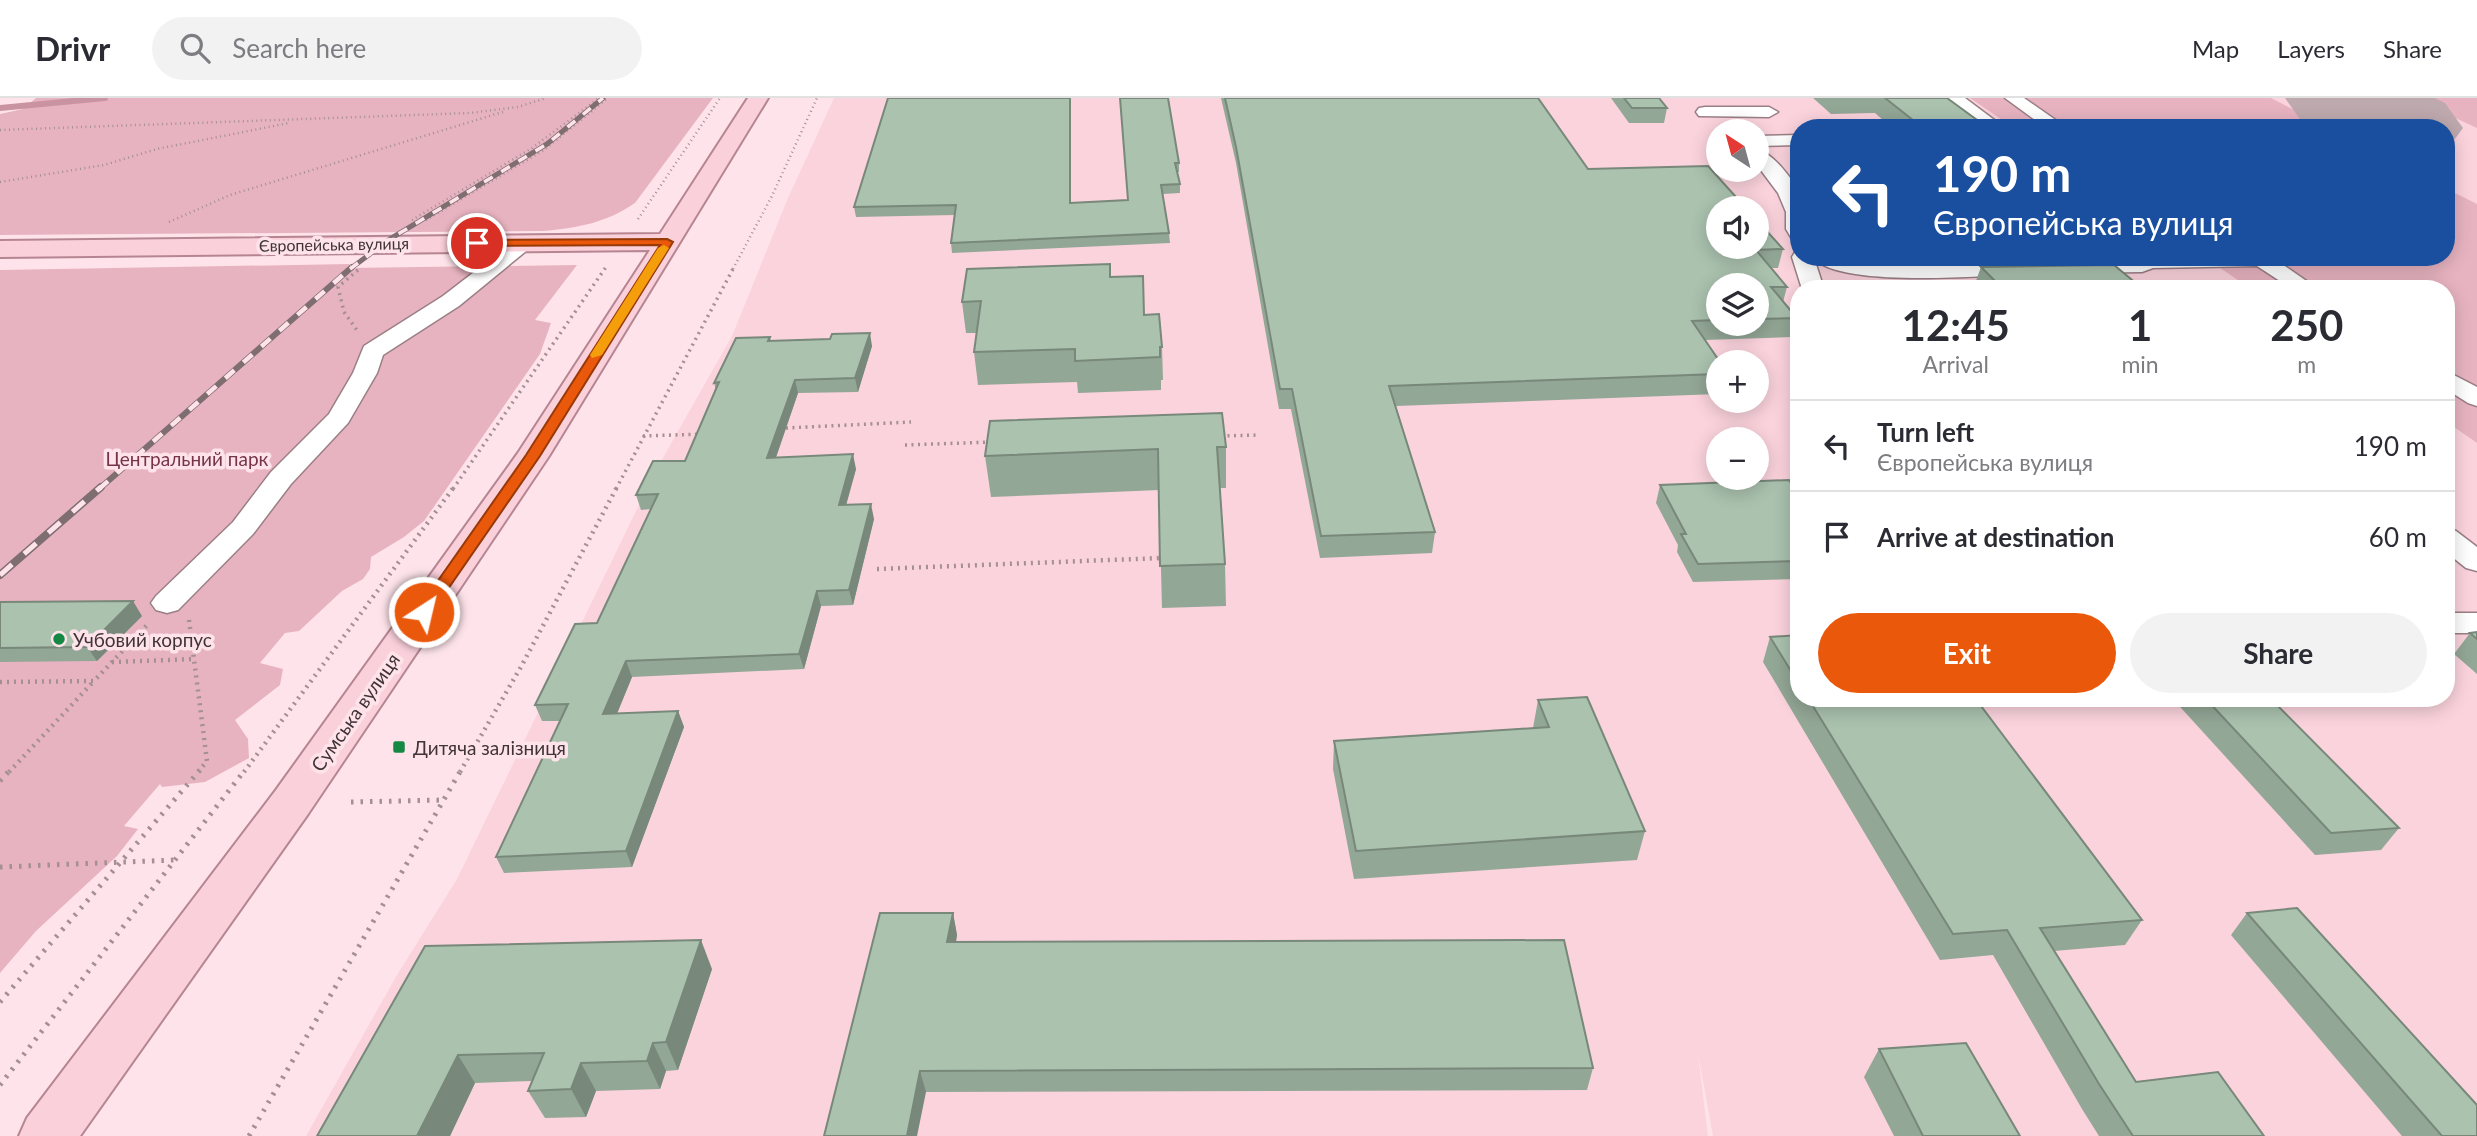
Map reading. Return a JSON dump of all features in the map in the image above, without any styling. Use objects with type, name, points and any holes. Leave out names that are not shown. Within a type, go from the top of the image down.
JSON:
[{"type":"main road","name":"Сумська вулиця","points":[[47,1136],[292,802],[533,456],[758,98]]},
{"type":"main road","name":"Європейська вулиця","points":[[0,248],[667,242]]},
{"type":"lane","points":[[1954,98],[1983,119]]},
{"type":"lane","points":[[2013,98],[2044,119]]},
{"type":"lane","points":[[1715,119],[1700,108],[1769,112]]},
{"type":"lane","points":[[1769,141],[1790,140]]},
{"type":"lane","points":[[1769,163],[1789,176]]},
{"type":"lane","points":[[167,603],[243,528],[281,478],[339,418],[365,373],[372,351],[451,301],[524,243]]},
{"type":"lane","points":[[1849,266],[1874,270],[1930,266]]},
{"type":"lane","points":[[2032,266],[2142,266]]},
{"type":"lane","points":[[2112,266],[2129,280]]},
{"type":"lane","points":[[2271,266],[2293,280]]},
{"type":"lane","points":[[2455,383],[2477,398]]},
{"type":"lane","points":[[2455,544],[2477,562]]},
{"type":"lane","points":[[2455,623],[2477,622]]},
{"type":"path","points":[[110,247],[230,195],[408,143],[546,98]]},
{"type":"path","points":[[407,223],[546,140],[599,98]]},
{"type":"path","points":[[418,224],[537,154],[589,117],[608,98]]},
{"type":"path","points":[[0,1085],[228,793],[421,534],[720,98]]},
{"type":"path","points":[[249,1136],[522,665],[772,196],[817,98]]},
{"type":"path","points":[[0,130],[471,113],[517,107]]},
{"type":"path","points":[[0,182],[104,165],[157,149],[304,120]]},
{"type":"path","points":[[359,269],[338,287],[339,302],[345,318],[372,351]]},
{"type":"path","points":[[786,428],[911,422]]},
{"type":"path","points":[[643,436],[707,434]]},
{"type":"path","points":[[1219,436],[1260,435]]},
{"type":"path","points":[[905,445],[1001,442]]},
{"type":"path","points":[[877,569],[1161,558]]},
{"type":"path","points":[[0,781],[167,603],[188,612],[207,761],[0,1002]]},
{"type":"path","points":[[112,662],[194,659]]},
{"type":"path","points":[[0,682],[94,681]]},
{"type":"path","points":[[351,802],[444,800]]},
{"type":"path","points":[[0,867],[175,860]]},
{"type":"shaded area","points":[[834,98],[2477,98],[2477,361],[2455,310],[2455,280],[2446,280],[2446,266],[2455,266],[2455,119],[1790,119],[1790,266],[2319,266],[2342,280],[1790,280],[1790,707],[2455,707],[2455,350],[2477,364],[2477,1136],[1713,1136],[1698,1054],[1708,1136],[306,1136],[397,975],[457,879],[656,470],[732,336],[788,198]]},
{"type":"green space","points":[[36,98],[713,98],[635,203],[602,220],[579,226],[543,231],[0,235],[0,114],[23,109]]},
{"type":"green space","points":[[1970,98],[2271,98],[2312,119],[2001,119]]},
{"type":"green space","points":[[2412,98],[2477,98],[2477,128]]},
{"type":"green space","points":[[2455,193],[2477,204],[2477,443],[2455,428],[2455,280],[2238,280],[2217,266],[2455,266]]},
{"type":"green space","name":"Центральний парк","points":[[350,264],[347,268],[577,265],[535,320],[551,323],[540,354],[424,521],[371,557],[370,569],[363,579],[342,591],[299,631],[285,633],[260,663],[283,669],[280,685],[235,720],[248,739],[249,758],[205,782],[162,787],[160,784],[124,826],[138,829],[117,856],[36,931],[0,973],[0,270]]},
{"type":"building","points":[[888,98],[1070,98],[1070,203],[1128,200],[1120,98],[1168,98],[1180,184],[1161,185],[1169,233],[951,243],[956,205],[854,207]]},
{"type":"building","points":[[1225,98],[1538,98],[1588,169],[1706,166],[1706,182],[1722,182],[1735,196],[1706,196],[1706,259],[1764,259],[1787,287],[1771,287],[1790,310],[1790,318],[1769,319],[1769,273],[1706,273],[1706,320],[1692,321],[1712,350],[1706,350],[1706,374],[1389,386],[1435,532],[1321,536],[1292,389],[1280,389]]},
{"type":"building","points":[[1624,98],[1659,98],[1667,108],[1632,108]]},
{"type":"building","points":[[1885,98],[1947,98],[1976,119],[1912,119]]},
{"type":"building","points":[[1769,233],[1783,249],[1769,250]]},
{"type":"building","points":[[1110,264],[1110,277],[1143,276],[1144,315],[1159,314],[1162,347],[1160,357],[1075,361],[1075,349],[974,352],[981,301],[962,302],[967,269]]},
{"type":"building","points":[[2115,266],[2132,280],[1994,280],[1981,267]]},
{"type":"building","points":[[870,333],[855,378],[795,380],[767,458],[853,454],[839,505],[871,504],[849,590],[817,591],[799,654],[626,661],[603,714],[678,711],[626,851],[496,857],[568,704],[535,705],[575,624],[597,623],[658,494],[636,495],[653,461],[685,461],[719,382],[714,383],[736,338],[770,337],[768,341],[830,339],[832,334]]},
{"type":"building","points":[[1222,413],[1226,447],[1217,447],[1225,564],[1160,566],[1158,449],[985,456],[990,421]]},
{"type":"building","points":[[1769,481],[1790,482],[1790,561],[1698,564],[1681,534],[1686,534],[1660,485],[1706,483],[1706,490],[1769,490]]},
{"type":"building","points":[[133,601],[87,647],[0,648],[0,602]]},
{"type":"building","points":[[1790,636],[1790,669],[1770,637]]},
{"type":"building","points":[[1587,697],[1645,831],[1356,851],[1334,741],[1549,727],[1538,700]]},
{"type":"building","points":[[1814,707],[1982,707],[2142,920],[2040,928],[2136,1082],[2218,1072],[2264,1136],[2133,1136],[2007,930],[1953,934]]},
{"type":"building","points":[[2213,707],[2279,707],[2399,828],[2331,833]]},
{"type":"building","points":[[2297,908],[2477,1105],[2477,1136],[2442,1136],[2247,913]]},
{"type":"building","points":[[880,913],[953,913],[947,942],[1564,940],[1593,1068],[920,1071],[907,1136],[824,1136]]},
{"type":"building","points":[[701,940],[666,1042],[653,1043],[647,1061],[581,1063],[571,1089],[528,1091],[544,1053],[458,1055],[417,1136],[317,1136],[425,946]]},
{"type":"building","points":[[1966,1043],[2020,1136],[1923,1136],[1879,1049]]},
{"type":"waterway","points":[[0,108],[105,98]]},
{"type":"runway","points":[[2342,98],[2385,119]]},
{"type":"railway","points":[[350,269],[390,239],[547,144],[603,98]]},
{"type":"railway","points":[[99,489],[352,267]]},
{"type":"railway","points":[[0,575],[101,487]]},
{"type":"slow traffic","points":[[596,355],[664,248]]},
{"type":"place","name":"Учбовий корпус","points":[[59,639]]},
{"type":"place","name":"Дитяча залізниця","points":[[399,747]]},
{"type":"route","points":[[424,612],[533,456],[667,242],[477,243]]}]
